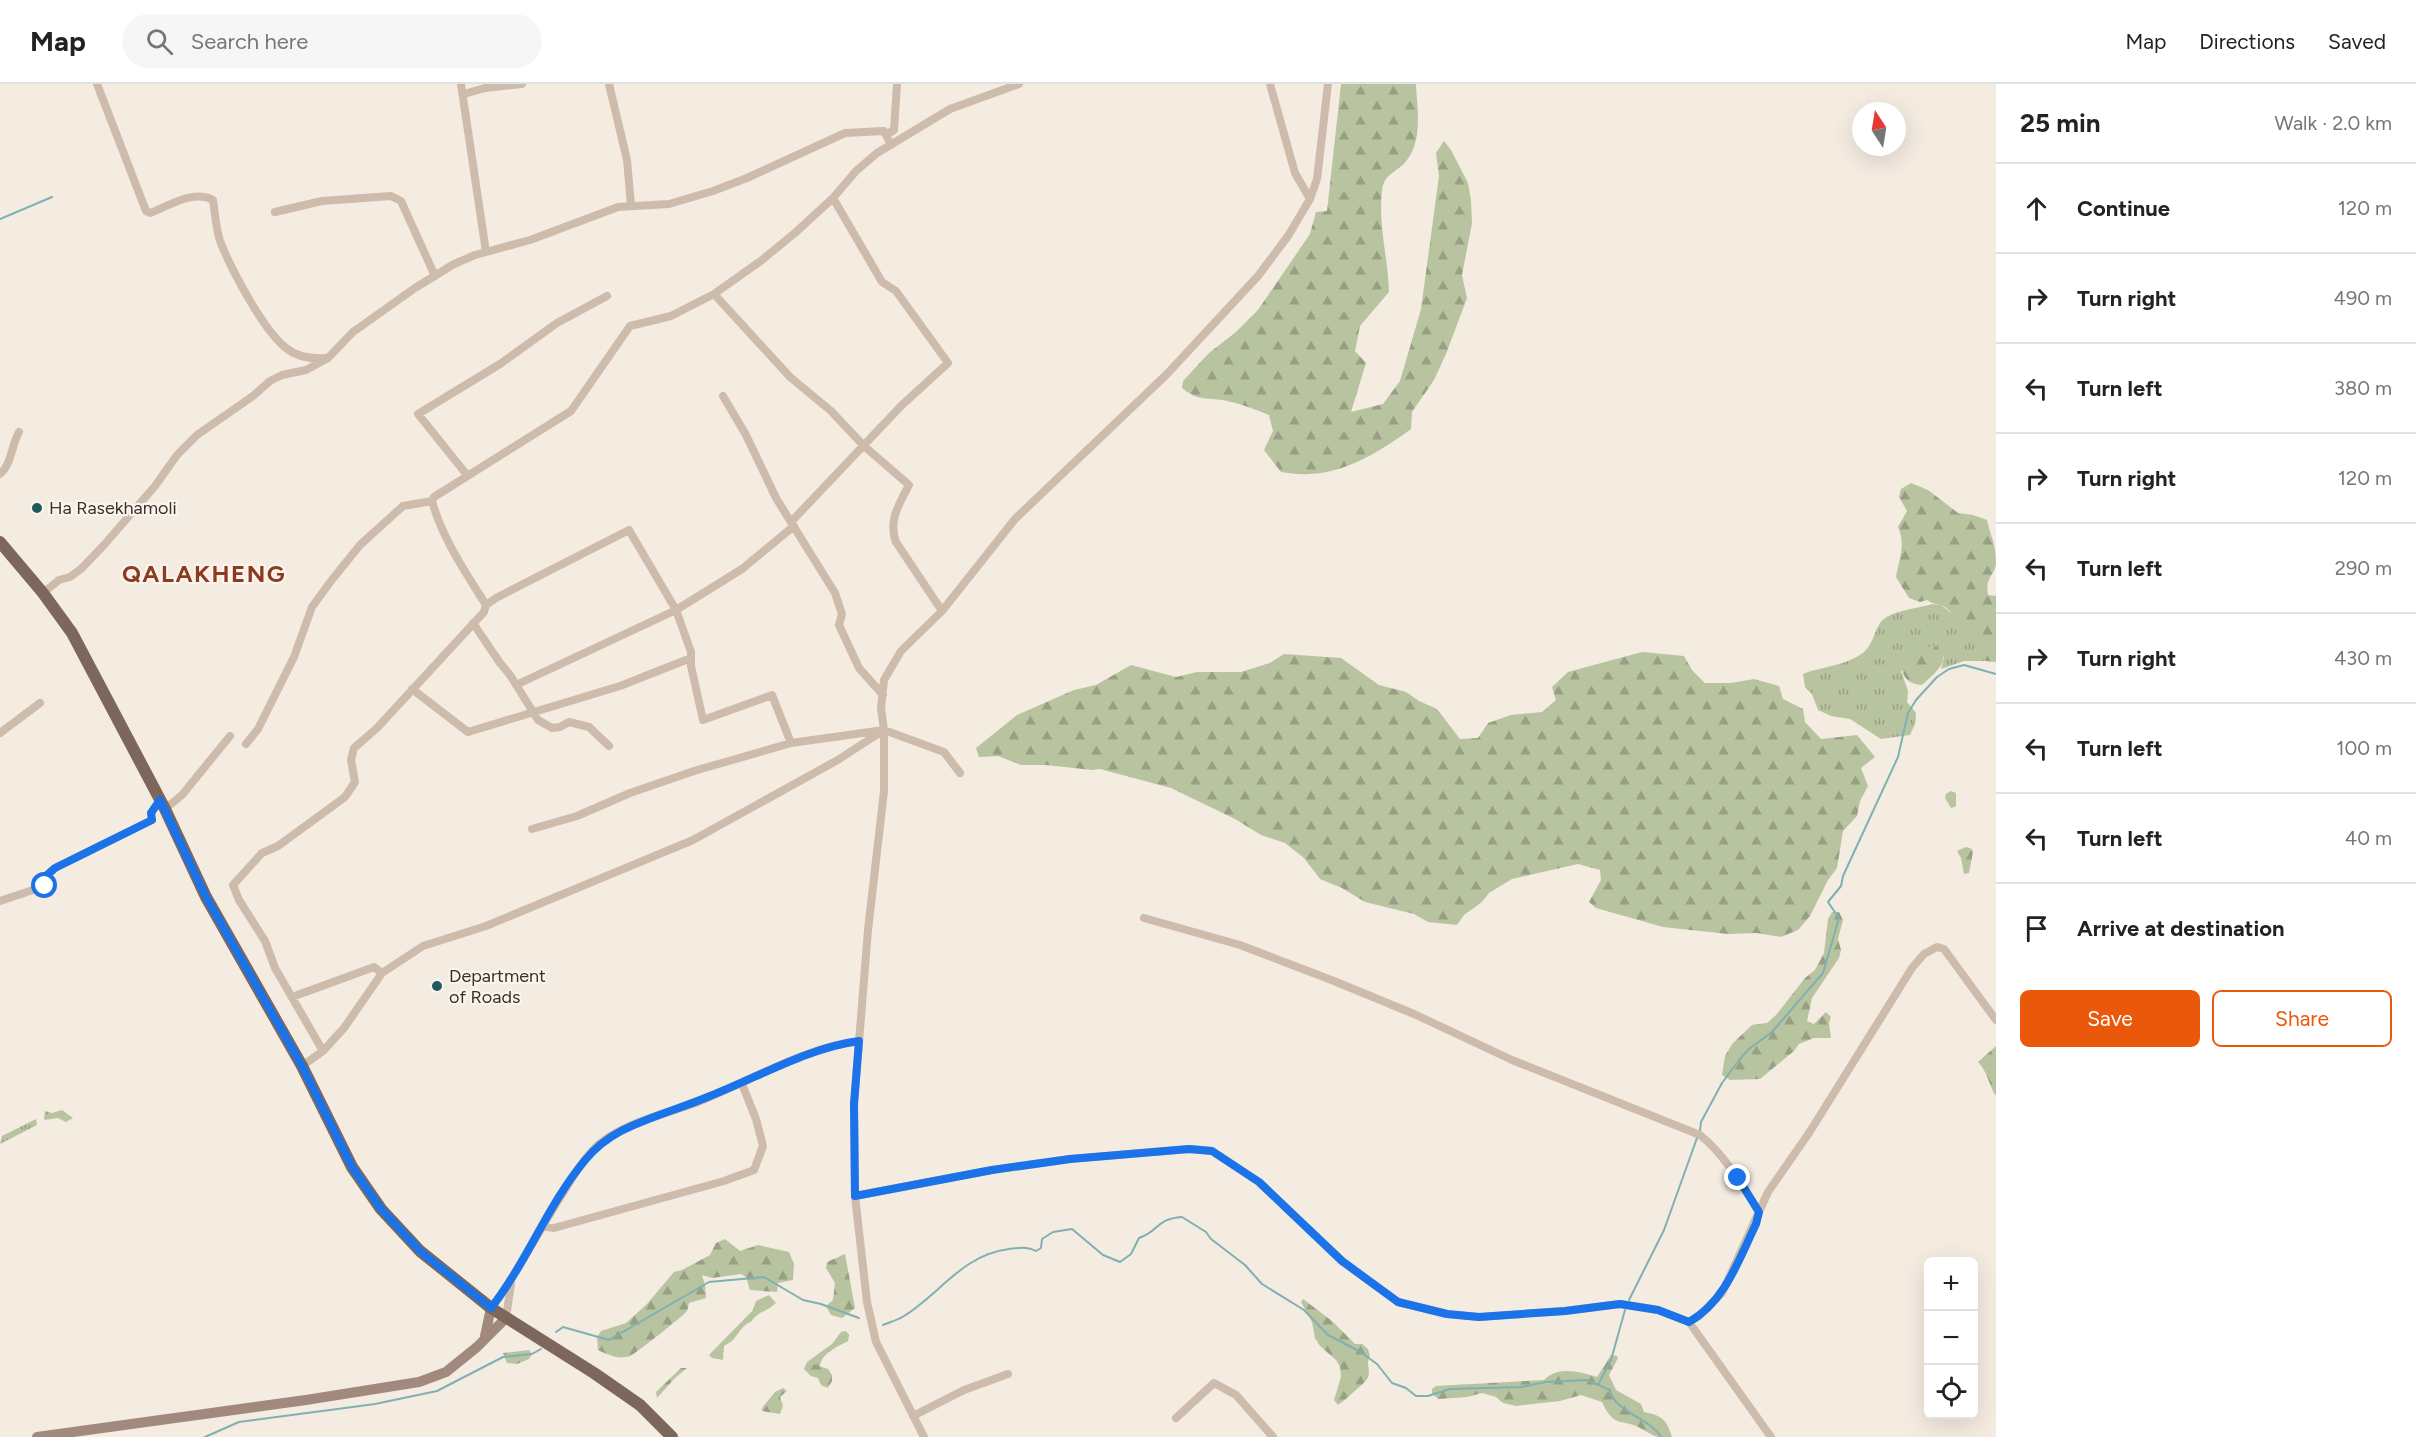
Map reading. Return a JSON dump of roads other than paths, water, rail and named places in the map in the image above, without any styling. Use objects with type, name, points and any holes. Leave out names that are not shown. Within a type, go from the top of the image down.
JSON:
[{"type":"main road","points":[[0,542],[43,593],[72,633],[163,805],[206,897],[302,1066],[352,1167],[381,1209],[420,1251],[491,1308],[631,1398],[672,1437]]},
{"type":"main road","points":[[485,1336],[491,1308]]},
{"type":"main road","points":[[38,1437],[420,1382],[446,1372],[477,1347],[485,1336],[506,1318]]},
{"type":"street","points":[[97,84],[146,211],[150,213],[193,196],[206,196],[213,200],[219,240],[248,297],[271,330],[286,348],[301,356],[328,358]]},
{"type":"street","points":[[461,84],[486,252]]},
{"type":"street","points":[[464,94],[485,88],[522,84]]},
{"type":"street","points":[[609,84],[627,160],[631,205]]},
{"type":"street","points":[[886,135],[894,130],[897,84]]},
{"type":"street","points":[[246,744],[258,729],[294,657],[312,607],[360,544],[402,506],[432,501],[434,497],[467,475],[572,411],[630,326],[671,316],[714,294],[762,260],[834,198],[856,171],[891,145],[950,110],[1019,84]]},
{"type":"street","points":[[1270,84],[1295,173],[1310,199]]},
{"type":"street","points":[[924,1437],[876,1342],[867,1302],[855,1196],[854,1115],[859,1041],[878,832],[884,791],[882,708],[884,680],[901,651],[942,611],[1015,519],[1167,374],[1252,283],[1288,236],[1310,199],[1317,179],[1328,84]]},
{"type":"street","points":[[43,593],[59,580],[70,577],[81,569],[155,486],[177,455],[197,435],[253,396],[270,381],[282,375],[306,370],[328,358],[353,332],[454,264],[486,252],[530,240],[592,216],[631,205],[669,204],[713,191],[747,178],[844,133],[885,131],[891,145]]},
{"type":"street","points":[[275,212],[322,201],[392,196],[401,201],[435,276]]},
{"type":"street","points":[[516,685],[676,610],[742,569],[793,524],[901,406],[948,363],[896,291],[882,282],[834,198]]},
{"type":"street","points":[[714,294],[790,377],[845,424],[864,446],[909,485],[892,523],[893,533],[896,542],[942,611]]},
{"type":"street","points":[[467,475],[417,414],[500,364],[557,323],[607,296]]},
{"type":"street","points":[[723,396],[746,435],[776,498],[835,593],[842,614],[839,625],[859,668],[883,695]]},
{"type":"street","points":[[0,474],[6,469],[12,444],[19,432]]},
{"type":"street","points":[[432,501],[435,514],[451,546],[486,605]]},
{"type":"street","points":[[323,1052],[275,968],[265,941],[249,919],[233,885],[262,853],[278,846],[345,797],[355,782],[351,760],[354,748],[377,728],[472,622],[484,612],[486,605],[516,587],[629,530],[676,610],[691,652],[691,666],[703,720],[772,695],[791,743]]},
{"type":"street","points":[[472,622],[538,720],[552,728],[569,722],[589,727],[609,746]]},
{"type":"street","points":[[412,689],[468,732],[620,686],[691,658]]},
{"type":"street","points":[[0,733],[40,703]]},
{"type":"street","points":[[302,1066],[323,1052],[344,1028],[382,972],[423,946],[525,910],[693,840],[826,766],[884,730]]},
{"type":"street","points":[[532,829],[577,816],[630,793],[694,771],[791,743],[884,730],[944,752],[960,773]]},
{"type":"street","points":[[0,901],[45,886],[46,876],[55,868],[152,820],[151,813],[182,795],[230,736]]},
{"type":"street","points":[[1144,918],[1240,945],[1334,981],[1414,1014],[1512,1060],[1700,1135],[1710,1143],[1738,1178],[1759,1212]]},
{"type":"street","points":[[1689,1322],[1700,1316],[1722,1293],[1768,1192],[1826,1106],[1912,968],[1924,954],[1937,947],[1944,949],[1996,1020]]},
{"type":"street","points":[[292,997],[374,967],[382,972]]},
{"type":"street","points":[[491,1308],[512,1282],[542,1226],[575,1173],[599,1145],[623,1130],[742,1084],[765,1072],[837,1044],[859,1041]]},
{"type":"street","points":[[542,1226],[554,1228],[724,1181],[754,1170],[763,1146],[756,1119],[742,1084]]},
{"type":"street","points":[[855,1196],[992,1170],[1070,1159],[1189,1149],[1212,1151],[1259,1182],[1342,1261],[1398,1302],[1447,1314],[1479,1317],[1565,1311],[1620,1304],[1658,1310],[1689,1322],[1771,1437]]},
{"type":"street","points":[[506,1318],[512,1282]]},
{"type":"street","points":[[913,1416],[964,1390],[1008,1374]]},
{"type":"street","points":[[1176,1418],[1214,1383],[1236,1395],[1273,1437]]},
{"type":"waterway","points":[[0,219],[52,197]]},
{"type":"waterway","points":[[1700,1131],[1701,1122],[1722,1083],[1739,1060],[1749,1049],[1772,1032],[1823,973],[1839,918],[1828,902],[1841,886],[1843,876],[1898,757],[1908,713],[1916,700],[1937,677],[1949,669],[1964,665],[1996,674]]},
{"type":"waterway","points":[[1629,1300],[1664,1230],[1697,1138]]},
{"type":"waterway","points":[[883,1325],[904,1316],[965,1267],[993,1253],[1019,1248],[1036,1251],[1041,1248],[1042,1239],[1053,1232],[1072,1229],[1103,1255],[1120,1262],[1131,1254],[1139,1238],[1167,1220],[1182,1217],[1206,1232],[1211,1239],[1245,1265],[1262,1284],[1304,1310],[1328,1335],[1359,1351],[1377,1364],[1392,1383],[1406,1388],[1416,1396],[1428,1396],[1450,1389],[1521,1387],[1546,1382],[1587,1380],[1610,1390],[1618,1404],[1649,1424],[1661,1437]]},
{"type":"waterway","points":[[556,1332],[563,1327],[609,1340],[709,1282],[764,1277],[803,1300],[859,1318]]},
{"type":"waterway","points":[[1598,1385],[1611,1360],[1625,1310]]},
{"type":"waterway","points":[[205,1437],[239,1422],[375,1404],[437,1391],[503,1357],[532,1354],[541,1349]]},
{"type":"place","name":"Ha Rasekhamoli","points":[[37,508]]},
{"type":"place","name":"Department of Roads","points":[[437,986]]},
{"type":"district","name":"QALAKHENG","points":[[204,573]]}]
